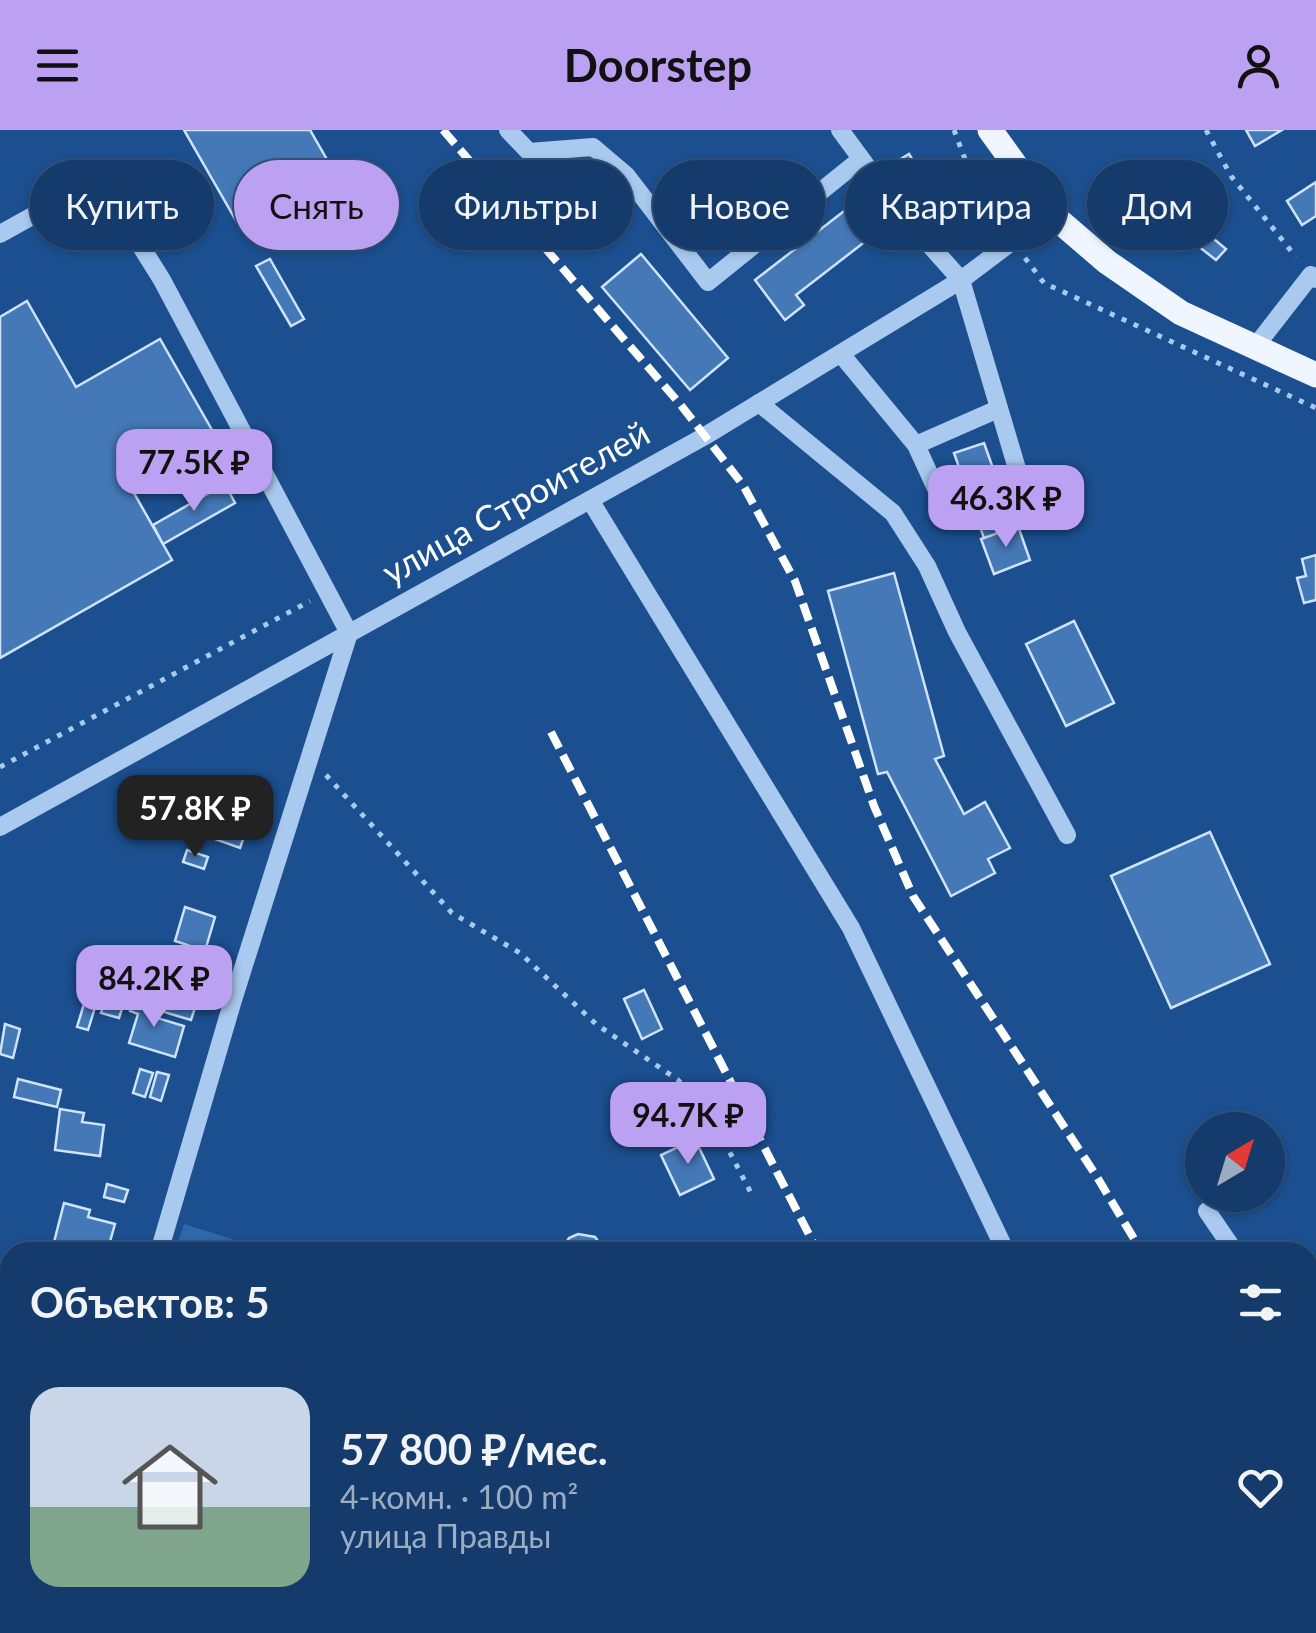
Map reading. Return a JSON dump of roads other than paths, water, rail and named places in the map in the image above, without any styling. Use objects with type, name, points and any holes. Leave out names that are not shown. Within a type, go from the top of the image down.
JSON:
[{"type":"main road","points":[[990,130],[1012,160]]},
{"type":"main road","points":[[1067,228],[1106,262],[1181,313],[1316,375]]},
{"type":"street","points":[[508,130],[529,152],[593,147],[626,175],[708,282],[861,159]]},
{"type":"street","points":[[840,130],[902,214],[961,280],[1026,498],[950,519],[916,445],[841,354]]},
{"type":"street","points":[[0,234],[100,179],[162,280],[349,634],[162,1242]]},
{"type":"street","name":"улица Строителей","points":[[0,826],[759,403],[961,280],[1001,250]]},
{"type":"street","points":[[1255,347],[1313,277]]},
{"type":"street","points":[[759,403],[893,512],[927,566],[957,632],[1068,835]]},
{"type":"street","points":[[916,445],[998,410]]},
{"type":"street","points":[[590,500],[851,928],[1001,1242]]},
{"type":"street","points":[[1208,1212],[1229,1242]]},
{"type":"railway","points":[[443,130],[680,404],[743,485],[795,581],[874,806],[913,896],[1136,1242]]},
{"type":"railway","points":[[551,732],[813,1242]]}]
